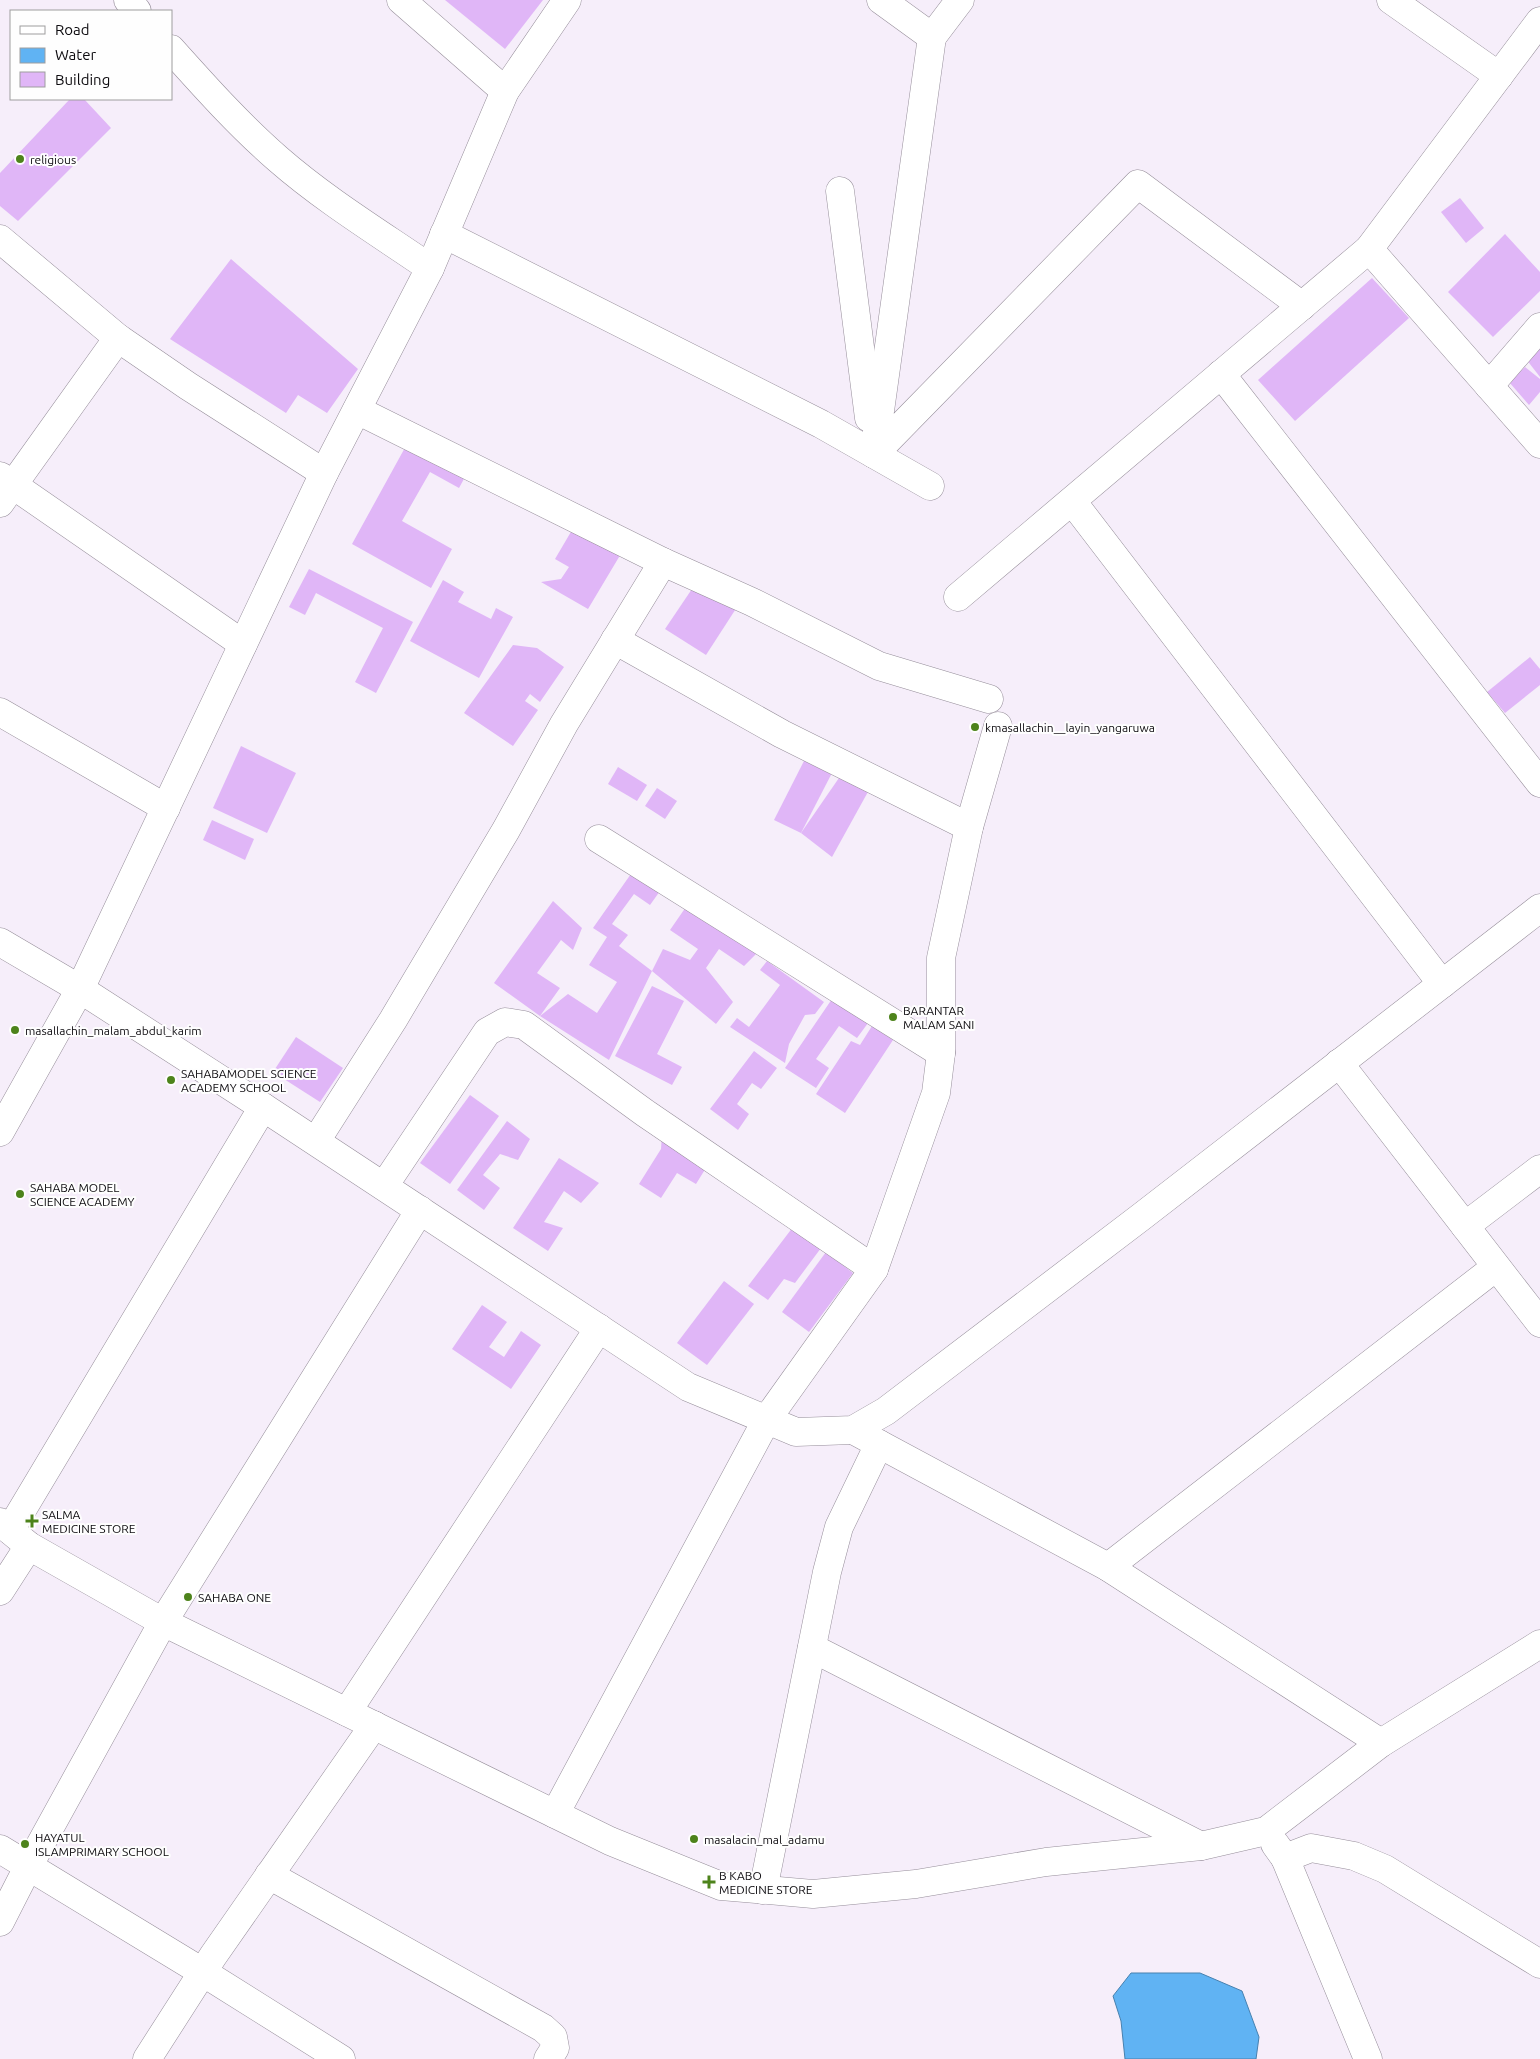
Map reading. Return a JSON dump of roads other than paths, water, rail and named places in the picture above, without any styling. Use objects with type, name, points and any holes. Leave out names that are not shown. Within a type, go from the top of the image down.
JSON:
[{"type":"street","points":[[128,0],[137,10]]},
{"type":"street","points":[[401,0],[505,91]]},
{"type":"street","points":[[0,1132],[80,989],[324,473],[430,268],[505,91],[567,0]]},
{"type":"street","points":[[881,0],[932,37]]},
{"type":"street","points":[[874,454],[932,37],[960,0]]},
{"type":"street","points":[[1392,0],[1499,76]]},
{"type":"street","points":[[958,597],[1369,249],[1540,21]]},
{"type":"street","points":[[172,50],[207,90],[278,159],[334,203],[430,268]]},
{"type":"street","points":[[874,454],[1138,184]]},
{"type":"street","points":[[1138,184],[1302,306]]},
{"type":"street","points":[[919,392],[1138,184]]},
{"type":"street","points":[[840,191],[874,454]]},
{"type":"street","points":[[444,234],[821,424],[930,486]]},
{"type":"street","points":[[0,238],[118,338],[188,386],[324,473]]},
{"type":"street","points":[[1369,249],[1540,444]]},
{"type":"street","points":[[1489,386],[1540,327]]},
{"type":"street","points":[[118,338],[4,488],[243,644]]},
{"type":"street","points":[[1221,374],[1540,783]]},
{"type":"street","points":[[358,410],[663,562],[752,602],[879,666],[989,699]]},
{"type":"street","points":[[1072,501],[1442,984]]},
{"type":"street","points":[[316,1141],[393,1020],[506,830],[564,724],[663,562]]},
{"type":"street","points":[[615,640],[782,734],[968,826]]},
{"type":"street","points":[[0,712],[166,808]]},
{"type":"street","points":[[555,1814],[767,1419],[874,1269],[936,1093],[941,1053],[941,958],[968,826],[998,726]]},
{"type":"street","points":[[599,839],[941,1053]]},
{"type":"street","points":[[0,942],[80,989],[316,1141],[688,1388],[796,1432],[852,1430],[886,1411],[1141,1218],[1540,908]]},
{"type":"street","points":[[384,1186],[488,1032],[505,1022],[524,1025],[644,1113],[874,1269]]},
{"type":"street","points":[[1339,1063],[1540,1323]]},
{"type":"street","points":[[0,1592],[13,1533],[263,1107]]},
{"type":"street","points":[[1465,1226],[1540,1169]]},
{"type":"street","points":[[0,1922],[28,1867],[163,1622],[420,1210]]},
{"type":"street","points":[[1108,1567],[1496,1267]]},
{"type":"street","points":[[347,1712],[599,1328]]},
{"type":"street","points":[[852,1430],[1108,1567],[1381,1743]]},
{"type":"street","points":[[764,1890],[812,1648],[839,1527],[879,1444]]},
{"type":"street","points":[[13,1533],[163,1622],[610,1841],[721,1886],[814,1894],[916,1884],[1046,1862],[1201,1846],[1266,1831],[1381,1743],[1540,1644]]},
{"type":"street","points":[[812,1648],[1201,1846]]},
{"type":"street","points":[[147,2059],[204,1973],[213,1956],[374,1725]]},
{"type":"street","points":[[1266,1831],[1285,1858],[1368,2059]]},
{"type":"street","points":[[1285,1858],[1311,1848],[1354,1856],[1385,1870],[1540,1964]]},
{"type":"street","points":[[0,1849],[341,2059]]},
{"type":"street","points":[[269,1875],[543,2028],[554,2037],[555,2048],[548,2059]]},
{"type":"water","points":[[1131,1973],[1200,1973],[1242,1991],[1259,2037],[1256,2059],[1125,2059],[1121,2021],[1113,1996]]},
{"type":"place","name":"religious","points":[[20,159]]},
{"type":"place","name":"kmasallachin__layin_yangaruwa","points":[[975,727]]},
{"type":"place","name":"BARANTAR MALAM SANI","points":[[893,1017]]},
{"type":"place","name":"masallachin_malam_abdul_karim","points":[[15,1030]]},
{"type":"place","name":"SAHABAMODEL SCIENCE ACADEMY SCHOOL","points":[[171,1080]]},
{"type":"place","name":"SAHABA MODEL SCIENCE ACADEMY","points":[[20,1194]]},
{"type":"place","name":"SALMA MEDICINE STORE","points":[[32,1521]]},
{"type":"place","name":"SAHABA ONE","points":[[188,1597]]},
{"type":"place","name":"masalacin_mal_adamu","points":[[694,1839]]},
{"type":"place","name":"HAYATUL ISLAMPRIMARY SCHOOL","points":[[25,1844]]},
{"type":"place","name":"B KABO MEDICINE STORE","points":[[709,1882]]}]
